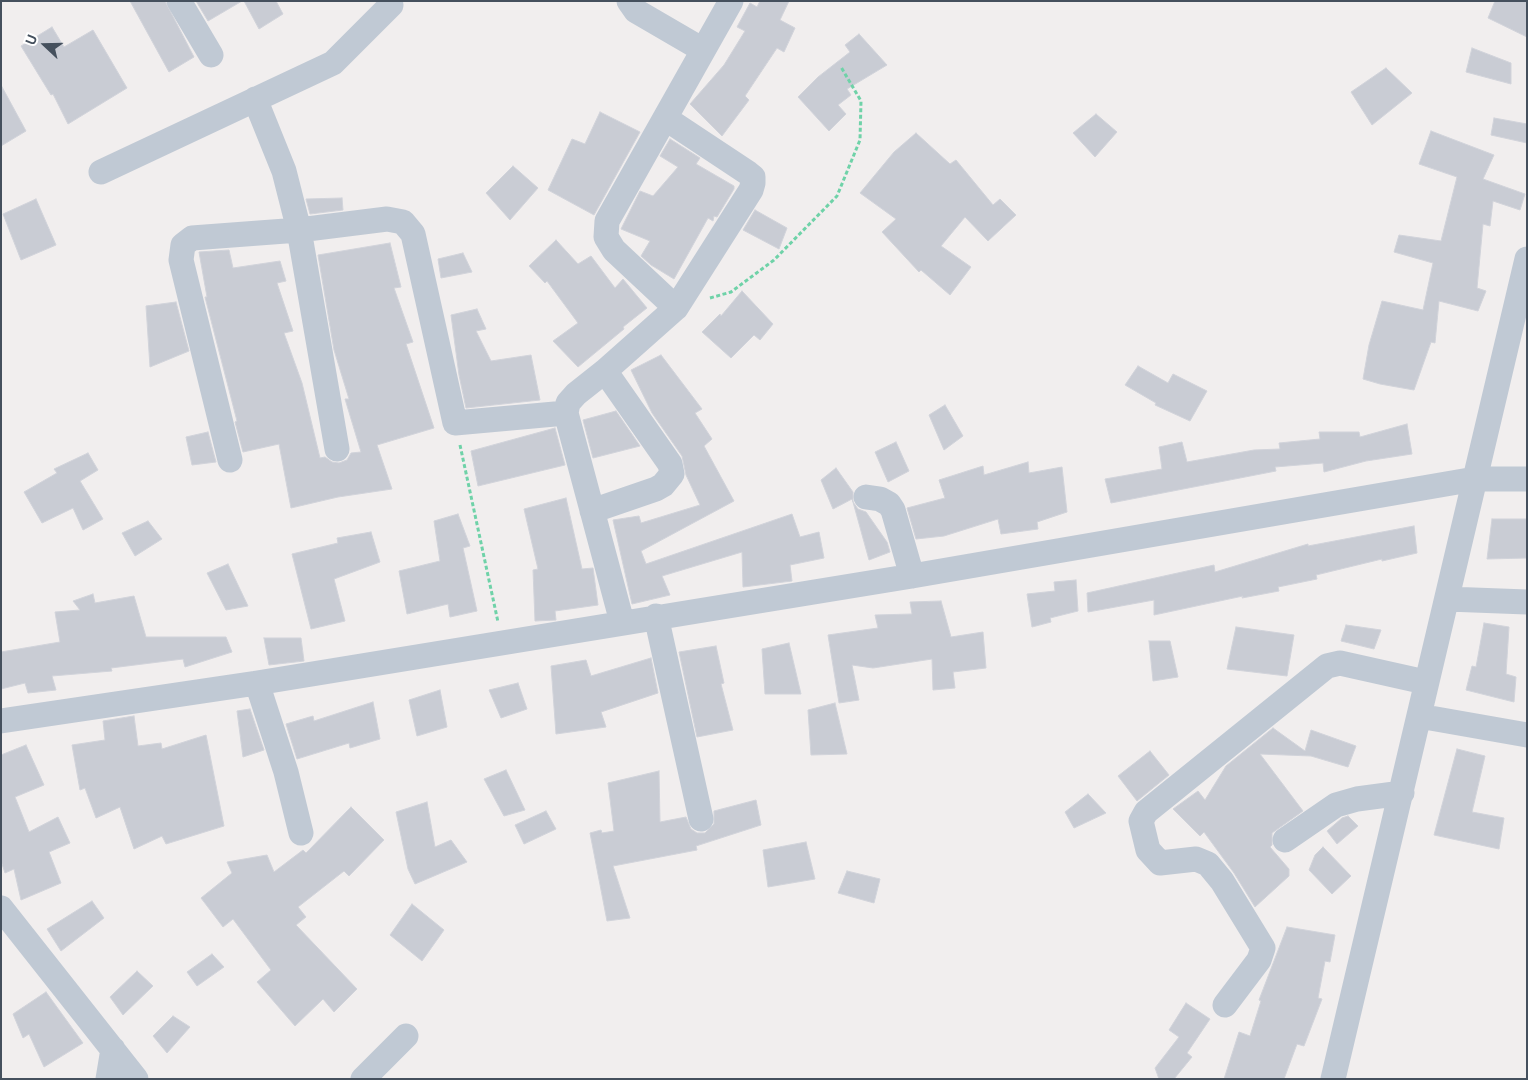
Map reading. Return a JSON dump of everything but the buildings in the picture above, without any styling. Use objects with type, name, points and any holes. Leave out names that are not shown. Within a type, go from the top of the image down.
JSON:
[{"type":"street","points":[[179,1],[211,55]]},
{"type":"street","points":[[630,1],[636,11],[703,50]]},
{"type":"street","points":[[676,308],[614,250],[606,237],[607,221],[731,1]]},
{"type":"street","points":[[101,172],[333,63],[390,5]]},
{"type":"street","points":[[255,99],[284,171],[299,230],[337,448]]},
{"type":"street","points":[[622,622],[566,413],[568,403],[676,308],[751,190],[753,183],[753,177],[748,172],[665,118]]},
{"type":"street","points":[[230,460],[181,260],[184,245],[192,238],[299,230],[387,219],[403,222],[413,234],[455,423],[566,413]]},
{"type":"street","points":[[1333,1079],[1402,793],[1425,682],[1447,599],[1474,479],[1521,307],[1527,259]]},
{"type":"street","points":[[592,511],[656,489],[663,485],[672,474],[670,464],[605,371]]},
{"type":"street","points":[[1,721],[257,683],[656,616],[912,576],[1474,479],[1527,479]]},
{"type":"street","points":[[866,497],[884,502],[893,510],[912,576]]},
{"type":"street","points":[[1447,599],[1527,602]]},
{"type":"street","points":[[656,616],[701,819]]},
{"type":"street","points":[[1225,1005],[1259,960],[1263,948],[1222,881],[1208,864],[1196,859],[1160,863],[1148,850],[1140,821],[1146,812],[1327,666],[1340,663],[1425,682]]},
{"type":"street","points":[[257,683],[289,780],[301,833]]},
{"type":"street","points":[[1419,716],[1527,735]]},
{"type":"street","points":[[1285,840],[1336,804],[1402,793]]},
{"type":"street","points":[[1,908],[136,1079]]},
{"type":"street","points":[[363,1079],[406,1036]]},
{"type":"street","points":[[108,1079],[113,1049]]},
{"type":"path","points":[[676,308],[732,292],[774,260],[837,196],[860,140],[861,111],[861,101],[841,67]]},
{"type":"path","points":[[455,423],[503,642]]}]
